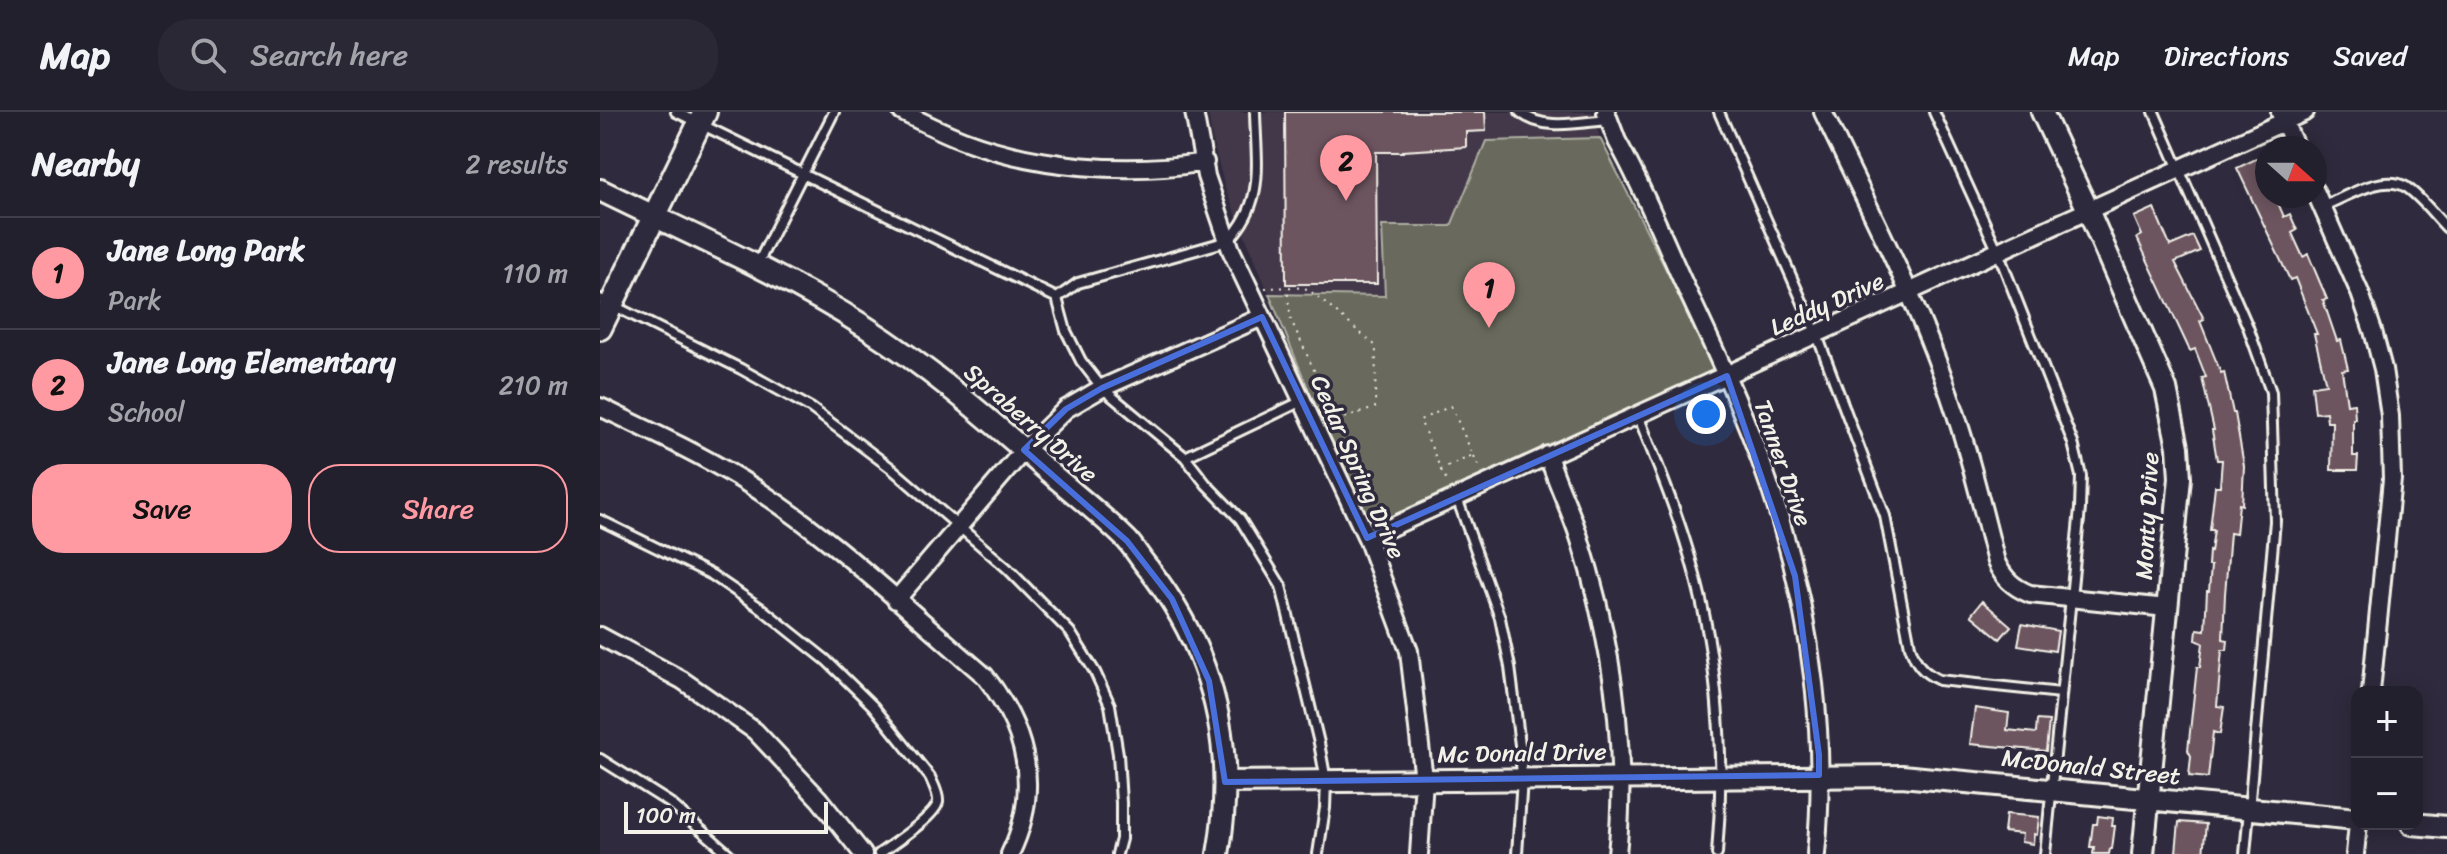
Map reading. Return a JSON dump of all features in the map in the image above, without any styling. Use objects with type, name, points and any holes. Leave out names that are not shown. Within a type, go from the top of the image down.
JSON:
[{"type":"main road","points":[[600,328],[606,301],[654,217],[702,118]]},
{"type":"street","points":[[902,112],[965,141],[1045,161],[1160,169],[1205,162]]},
{"type":"street","name":"Cedar Spring Drive","points":[[1194,112],[1206,176],[1228,241],[1367,538],[1409,651],[1424,780],[1419,854]]},
{"type":"street","points":[[1823,112],[1909,294],[1941,371],[1968,450],[1998,568],[2021,591],[2036,595],[2167,608]]},
{"type":"street","name":"Monty Drive","points":[[2042,112],[2166,389],[2178,447],[2180,478],[2143,854]]},
{"type":"street","name":"Leddy Drive","points":[[1367,538],[1909,294],[2180,169],[2282,117],[2305,112]]},
{"type":"street","name":"Tanner Drive","points":[[1608,116],[1727,376],[1780,520],[1795,576],[1815,700],[1819,775],[1816,854]]},
{"type":"street","points":[[2282,117],[2291,136]]},
{"type":"street","name":"Spraberry Drive","points":[[600,190],[757,265],[862,324],[924,366],[1127,541],[1172,599],[1199,652],[1209,681],[1220,730],[1225,782],[1218,854]]},
{"type":"street","points":[[2322,208],[2354,278],[2373,331],[2390,416],[2392,479],[2372,686]]},
{"type":"street","points":[[896,600],[1024,450],[1066,409],[1102,388],[1262,317]]},
{"type":"street","points":[[600,407],[691,451],[743,481],[841,552],[985,676],[1013,719],[1025,758],[1027,795],[1024,817],[1010,854]]},
{"type":"street","points":[[1548,455],[1579,538],[1604,627],[1616,705],[1620,778],[1617,854]]},
{"type":"street","points":[[600,636],[682,680],[755,731],[819,799],[863,854]]},
{"type":"street","name":"McDonald Street","points":[[1819,775],[1922,777],[2351,821]]},
{"type":"street","name":"Mc Donald Drive","points":[[1225,782],[1819,775]]},
{"type":"street","points":[[2423,825],[2447,827]]},
{"type":"street","points":[[2355,854],[2356,830]]},
{"type":"lane","points":[[676,112],[702,118],[802,175],[1057,298],[1066,331],[1081,361],[1102,388],[1185,457],[1240,519],[1281,586],[1326,781],[1318,854]]},
{"type":"lane","points":[[757,265],[834,112]]},
{"type":"lane","points":[[1057,298],[1078,283],[1228,241],[1253,205],[1257,188],[1255,112]]},
{"type":"lane","points":[[1520,112],[1529,120],[1546,124],[1608,116]]},
{"type":"lane","points":[[1719,112],[1817,335],[1885,516],[1916,663],[1925,673],[1939,680],[2061,693]]},
{"type":"lane","points":[[1934,112],[1998,252],[2073,443],[2081,476],[2045,854]]},
{"type":"lane","points":[[2154,112],[2248,327],[2271,392],[2275,521],[2245,854]]},
{"type":"lane","points":[[2327,197],[2384,181],[2397,183],[2408,189],[2447,228]]},
{"type":"lane","points":[[606,301],[811,408],[891,468],[959,526],[1007,568],[1070,632],[1095,672],[1110,705],[1118,754],[1121,827],[1117,854]]},
{"type":"lane","points":[[1185,457],[1302,400]]},
{"type":"lane","points":[[1638,415],[1685,541],[1706,626],[1718,712],[1721,776],[1717,854]]},
{"type":"lane","points":[[1456,497],[1500,618],[1512,683],[1522,779],[1517,854]]},
{"type":"lane","points":[[600,520],[712,575],[762,609],[826,660],[873,706],[930,777],[938,802],[931,814],[879,854]]},
{"type":"lane","points":[[600,759],[670,803],[729,854]]},
{"type":"path","points":[[1248,287],[1287,288],[1308,289],[1376,346],[1375,408],[1337,420],[1291,320],[1287,288]]},
{"type":"path","points":[[1473,455],[1441,470],[1420,420],[1451,406],[1482,473]]},
{"type":"highlighted area","points":[[1262,317],[1367,538],[1727,376],[1795,576],[1819,775],[1225,782],[1209,681],[1172,599],[1127,541],[1024,450],[1066,409],[1102,388]]},
{"type":"shaded area","points":[[1208,112],[1592,112],[1600,138],[1486,141],[1451,227],[1385,296],[1269,294],[1225,188]]},
{"type":"green space","points":[[1600,138],[1715,371],[1706,378],[1382,524],[1373,524],[1367,518],[1335,454],[1269,294],[1385,296],[1382,226],[1451,226],[1486,141]]},
{"type":"building","points":[[1285,112],[1485,112],[1486,131],[1466,132],[1466,147],[1376,152],[1377,284],[1286,284]]},
{"type":"building","points":[[2255,159],[2255,206],[2237,168]]},
{"type":"building","points":[[2154,208],[2170,246],[2193,236],[2200,251],[2175,262],[2204,319],[2200,321],[2221,373],[2224,372],[2244,466],[2242,505],[2239,504],[2236,534],[2230,533],[2223,639],[2228,640],[2227,650],[2222,650],[2217,706],[2224,707],[2220,734],[2213,732],[2208,778],[2189,776],[2191,756],[2188,750],[2197,667],[2200,667],[2203,643],[2196,640],[2197,629],[2205,630],[2211,566],[2208,566],[2209,551],[2214,530],[2210,530],[2215,486],[2220,486],[2222,460],[2217,460],[2214,430],[2202,378],[2206,377],[2195,349],[2190,351],[2137,238],[2142,235],[2134,217]]},
{"type":"building","points":[[2256,208],[2280,208],[2284,217],[2290,214],[2297,230],[2292,233],[2303,257],[2308,254],[2327,299],[2323,300],[2337,341],[2341,340],[2348,369],[2342,370],[2347,404],[2354,403],[2353,456],[2358,456],[2357,470],[2331,470],[2332,422],[2327,422],[2326,412],[2315,413],[2312,386],[2326,384],[2314,334],[2317,334],[2295,278],[2290,280]]},
{"type":"building","points":[[1982,601],[2011,626],[2000,639],[1971,615]]},
{"type":"building","points":[[2022,624],[2058,631],[2055,651],[2018,645]]},
{"type":"building","points":[[1975,708],[2009,713],[2007,730],[2036,733],[2037,720],[2049,721],[2046,751],[1970,744]]},
{"type":"building","points":[[2006,814],[2039,817],[2033,844],[2021,842],[2022,834],[2004,832]]},
{"type":"building","points":[[2098,816],[2113,818],[2112,826],[2115,826],[2109,854],[2093,854],[2094,847],[2090,847],[2093,824],[2097,824]]},
{"type":"building","points":[[2179,822],[2206,824],[2203,854],[2176,852]]},
{"type":"place","name":"Jane Long Elementary","points":[[1346,201]]},
{"type":"place","name":"Jane Long Park","points":[[1489,328]]}]
